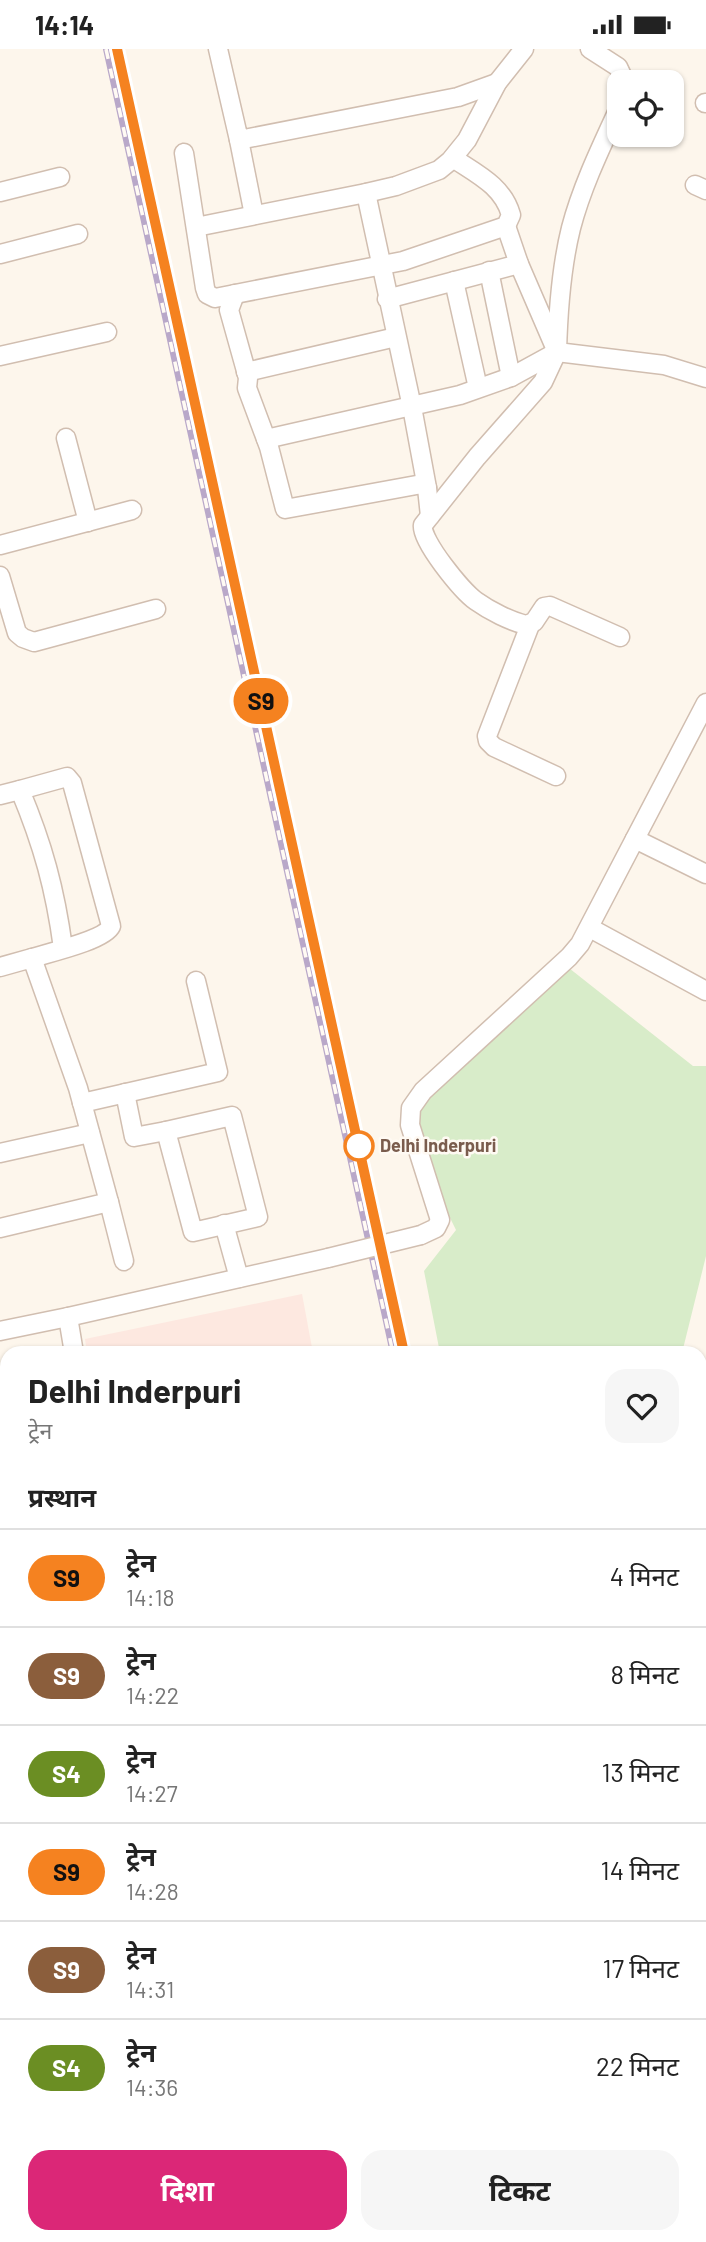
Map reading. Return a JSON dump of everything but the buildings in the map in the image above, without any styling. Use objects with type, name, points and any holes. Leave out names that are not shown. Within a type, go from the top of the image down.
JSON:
[{"type":"street","points":[[218,49],[254,215]]},
{"type":"street","points":[[196,227],[366,193],[439,170],[467,140],[497,83],[524,49]]},
{"type":"street","points":[[590,49],[617,55]]},
{"type":"street","points":[[239,140],[457,97],[497,83]]},
{"type":"street","points":[[530,625],[520,624],[480,604],[458,583],[425,539],[422,530],[423,525],[477,457],[550,372],[557,352],[558,322],[570,231],[581,197],[607,136]]},
{"type":"street","points":[[184,153],[207,294],[215,298],[380,267],[421,256],[506,226]]},
{"type":"street","points":[[453,158],[492,184],[501,194],[511,215],[506,226],[519,264],[557,352]]},
{"type":"street","points":[[0,192],[60,177]]},
{"type":"street","points":[[366,193],[412,407],[430,516]]},
{"type":"street","points":[[0,254],[78,234]]},
{"type":"street","points":[[387,299],[519,264]]},
{"type":"street","points":[[489,271],[511,377]]},
{"type":"street","points":[[454,281],[478,389]]},
{"type":"street","points":[[235,294],[229,310],[246,372],[247,388],[285,509],[422,484],[427,488]]},
{"type":"street","points":[[0,356],[107,332]]},
{"type":"street","points":[[246,372],[396,337]]},
{"type":"street","points":[[265,439],[412,407],[478,389],[511,377],[557,352],[664,365],[706,378]]},
{"type":"street","points":[[66,438],[88,521]]},
{"type":"street","points":[[0,545],[132,510]]},
{"type":"street","points":[[0,576],[17,633],[34,642],[156,610]]},
{"type":"street","points":[[556,776],[494,747],[487,736],[487,729],[525,644],[530,625],[544,607],[550,606],[620,637]]},
{"type":"street","points":[[0,1331],[328,1258],[421,1235],[436,1228],[440,1220],[410,1125],[411,1108],[423,1091],[569,957],[590,928],[635,839],[698,736],[706,703]]},
{"type":"street","points":[[0,795],[64,778],[70,779],[111,926],[103,935],[0,967]]},
{"type":"street","points":[[20,790],[47,857],[63,948]]},
{"type":"street","points":[[635,839],[706,874]]},
{"type":"street","points":[[590,928],[706,991]]},
{"type":"street","points":[[32,958],[82,1103],[124,1261]]},
{"type":"street","points":[[82,1103],[218,1072],[196,981]]},
{"type":"street","points":[[125,1093],[134,1137],[232,1116],[258,1217],[192,1231],[166,1131]]},
{"type":"street","points":[[1,1149],[90,1133]]},
{"type":"street","points":[[0,1228],[109,1202]]},
{"type":"street","points":[[224,1224],[239,1278]]},
{"type":"street","points":[[68,1318],[73,1346]]},
{"type":"shaded area","points":[[302,1294],[312,1346],[86,1346],[85,1339]]},
{"type":"green space","points":[[555,957],[693,1066],[706,1066],[706,1256],[684,1346],[439,1346],[424,1271],[456,1230],[405,1127],[405,1105]]},
{"type":"railway","points":[[106,49],[391,1346]]},
{"type":"railway","points":[[117,49],[402,1346]]},
{"type":"train","name":"S9","points":[[117,49],[402,1346]]},
{"type":"place","name":"Delhi Inderpuri","points":[[359,1146]]}]
